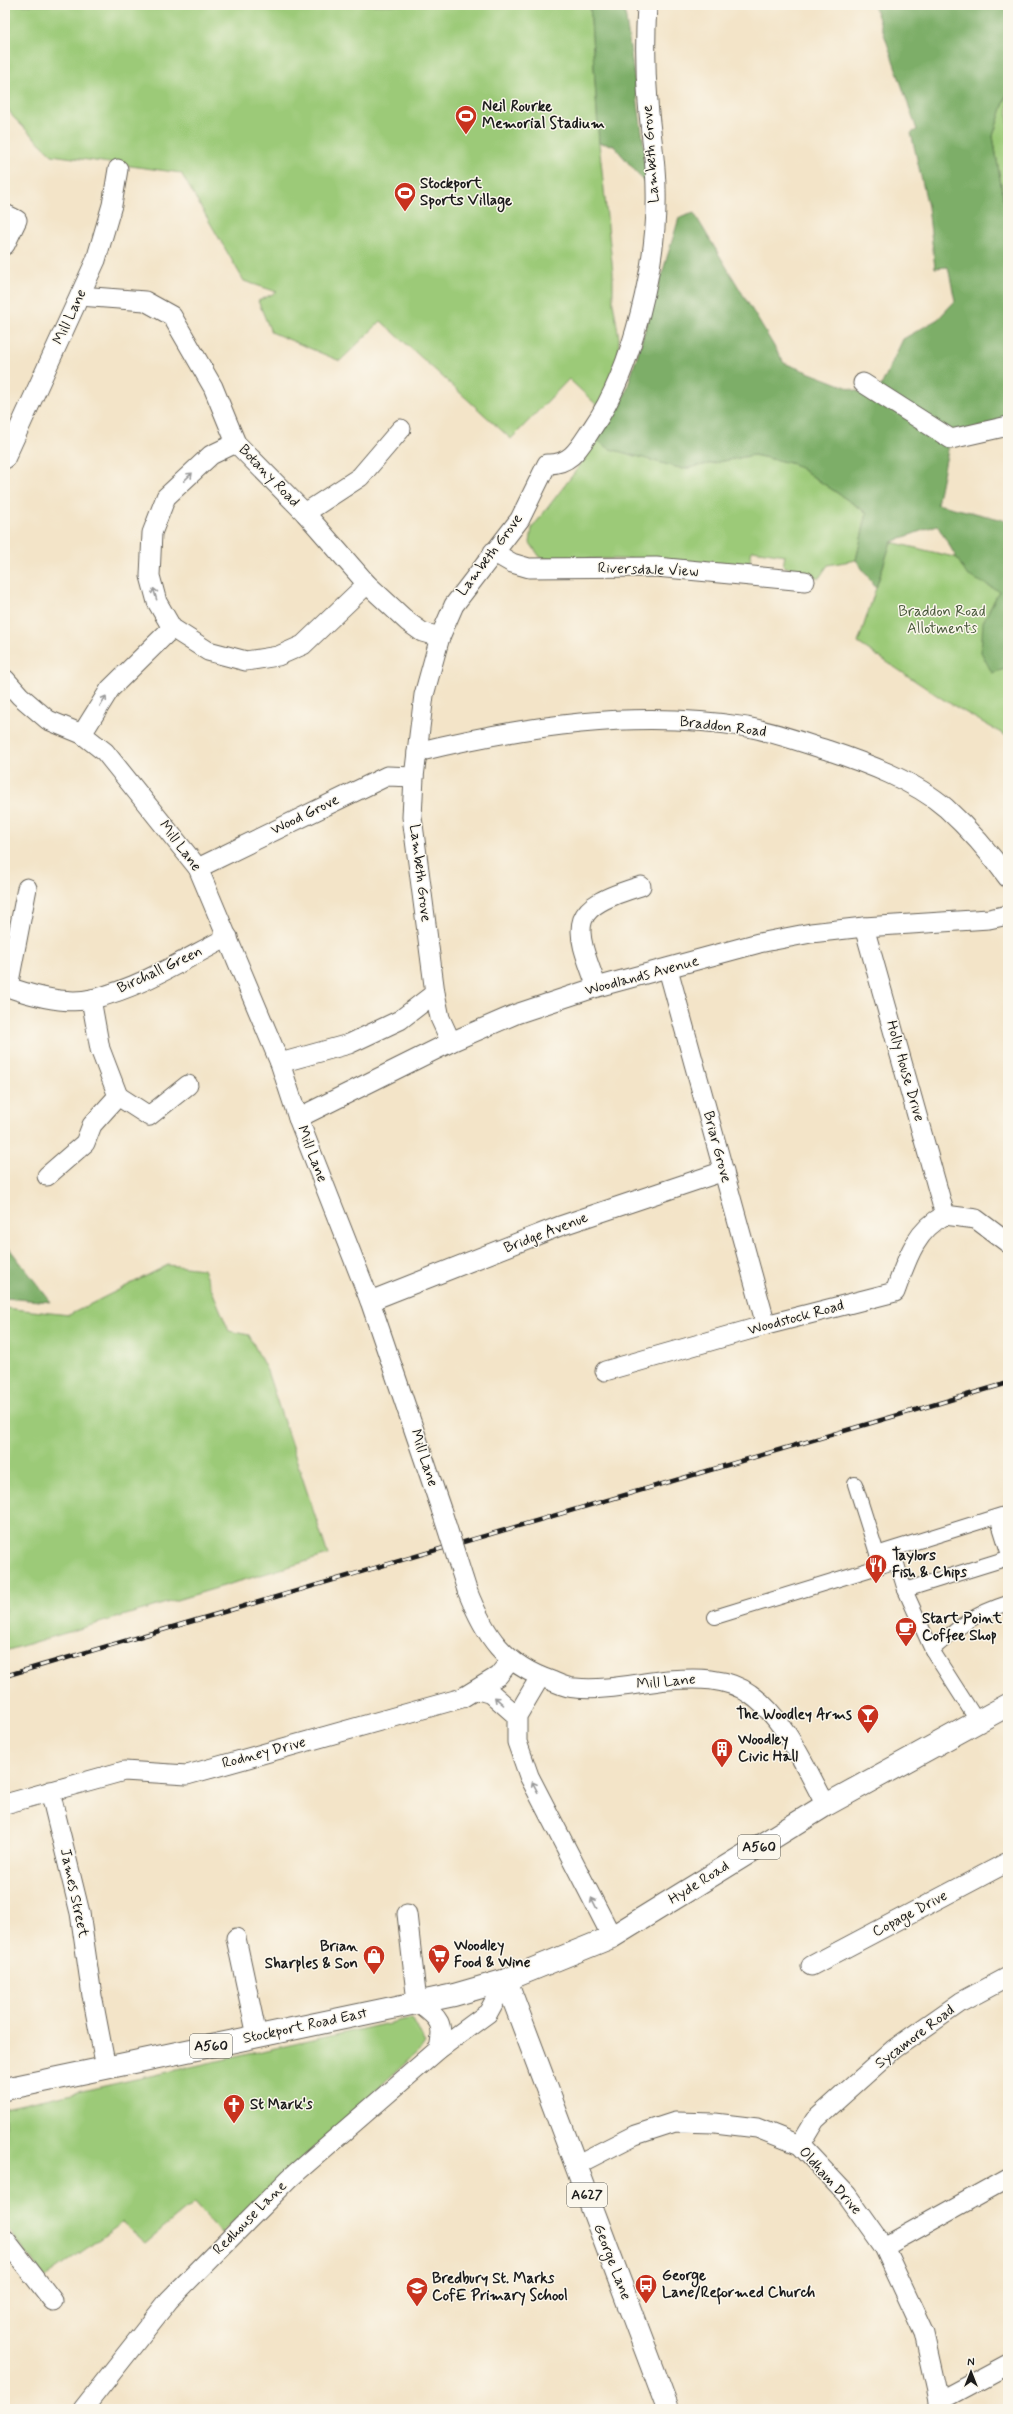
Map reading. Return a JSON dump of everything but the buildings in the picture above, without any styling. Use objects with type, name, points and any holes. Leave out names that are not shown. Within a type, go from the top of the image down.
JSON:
[{"type":"main road","name":"Hyde Road","points":[[417,2002],[506,1980],[612,1937],[826,1805],[1008,1705]]},
{"type":"main road","name":"George Lane","points":[[506,1980],[668,2409]]},
{"type":"main road","name":"Stockport Road East","points":[[5,2089],[417,2002]]},
{"type":"street","name":"Lambeth Grove","points":[[451,1042],[440,1018],[435,993],[412,817],[414,777],[424,695],[440,637],[454,605],[520,518],[547,464],[560,464],[575,454],[608,405],[618,380],[644,297],[653,255],[656,190],[647,87],[645,42],[647,5]]},
{"type":"street","name":"Mill Lane","points":[[5,459],[96,260],[112,205],[118,169]]},
{"type":"street","points":[[5,214],[17,220],[5,245]]},
{"type":"street","name":"Botany Road","points":[[80,296],[145,301],[172,316],[213,387],[236,443],[305,513],[367,584],[408,622],[422,632],[440,637]]},
{"type":"street","points":[[863,383],[951,439],[1008,426]]},
{"type":"street","points":[[305,513],[360,476],[401,429]]},
{"type":"street","points":[[236,443],[210,455],[166,497],[152,533],[150,576],[157,602],[172,628],[208,651],[246,662],[278,656],[303,645],[367,584]]},
{"type":"street","name":"Riversdale View","points":[[493,552],[512,563],[528,568],[656,567],[805,581]]},
{"type":"street","points":[[82,734],[110,689],[172,628]]},
{"type":"street","name":"Mill Lane","points":[[5,679],[12,700],[48,720],[82,734],[105,752],[198,868],[280,1063],[298,1118],[370,1301],[467,1590],[477,1617],[488,1636],[510,1661],[540,1677],[573,1688],[597,1689],[693,1678],[723,1682],[750,1693],[774,1714],[826,1805]]},
{"type":"street","name":"Braddon Road","points":[[417,752],[503,733],[618,721],[670,720],[715,723],[776,733],[854,759],[904,781],[945,808],[989,852],[1008,878]]},
{"type":"street","name":"Wood Grove","points":[[198,868],[387,776],[414,777]]},
{"type":"street","points":[[597,988],[580,938],[584,917],[593,905],[612,895],[641,886]]},
{"type":"street","points":[[6,987],[27,888]]},
{"type":"street","name":"Woodlands Avenue","points":[[298,1118],[451,1042],[516,1014],[597,988],[759,943],[811,933],[864,927],[989,919],[1008,914]]},
{"type":"street","name":"Holly House Drive","points":[[864,927],[945,1215]]},
{"type":"street","name":"Birchall Green","points":[[6,987],[46,997],[68,1000],[91,999],[130,987],[228,937]]},
{"type":"street","name":"Briar Grove","points":[[668,969],[766,1326]]},
{"type":"street","points":[[280,1063],[349,1044],[400,1020],[435,993]]},
{"type":"street","points":[[91,999],[100,1049],[118,1096],[149,1116],[188,1085]]},
{"type":"street","points":[[46,1176],[85,1143],[92,1125],[118,1096]]},
{"type":"street","name":"Bridge Avenue","points":[[370,1301],[560,1226],[724,1171]]},
{"type":"street","points":[[945,1215],[976,1219],[1008,1243]]},
{"type":"street","name":"Woodstock Road","points":[[605,1371],[894,1292],[912,1246],[931,1222],[945,1215]]},
{"type":"street","points":[[855,1484],[879,1560]]},
{"type":"street","points":[[715,1617],[879,1560],[1002,1515],[1008,1552]]},
{"type":"street","points":[[905,1590],[1008,1558]]},
{"type":"street","points":[[879,1560],[896,1561],[905,1590],[932,1650],[978,1722]]},
{"type":"street","points":[[932,1650],[959,1626],[984,1610],[1008,1603]]},
{"type":"street","name":"Rodney Drive","points":[[5,1804],[124,1770],[187,1774],[462,1698],[478,1690],[498,1676],[510,1661]]},
{"type":"street","points":[[540,1677],[517,1716],[517,1742],[529,1776],[612,1937]]},
{"type":"street","points":[[478,1690],[492,1694],[517,1716]]},
{"type":"street","name":"James Street","points":[[50,1791],[80,1913],[92,1998],[106,2068]]},
{"type":"street","name":"Copage Drive","points":[[811,1966],[1008,1862]]},
{"type":"street","points":[[407,1914],[417,2002],[439,2019],[443,2032],[440,2049]]},
{"type":"street","points":[[236,1938],[257,2036]]},
{"type":"street","name":"Sycamore Road","points":[[800,2145],[815,2120],[894,2049],[961,2002],[1008,1976]]},
{"type":"street","name":"Redhouse Lane","points":[[83,2409],[169,2300],[290,2178],[440,2049],[488,2013],[506,1980]]},
{"type":"street","name":"Oldham Drive","points":[[576,2165],[635,2135],[675,2122],[715,2123],[757,2128],[800,2145],[847,2195],[884,2247],[924,2333],[940,2405]]},
{"type":"street","points":[[884,2247],[1008,2178]]},
{"type":"street","points":[[5,2239],[53,2301]]},
{"type":"street","points":[[940,2405],[1008,2364]]},
{"type":"green space","name":"Stockport Sports Village","points":[[5,5],[590,5],[599,143],[613,272],[613,302],[619,338],[619,355],[601,409],[569,379],[511,439],[381,321],[340,361],[271,332],[258,301],[277,292],[244,281],[181,173],[52,155],[13,117],[5,104]]},
{"type":"green space","points":[[590,5],[624,5],[650,188],[613,145],[599,143]]},
{"type":"green space","points":[[874,5],[1006,5],[1008,11],[1007,93],[993,136],[1008,228],[1008,421],[952,433],[880,388],[903,339],[938,319],[955,301],[948,267],[935,268],[928,207],[911,133],[917,130]]},
{"type":"green space","points":[[1008,79],[1008,225],[993,136],[1007,93]]},
{"type":"green space","points":[[694,213],[784,363],[875,398],[949,445],[937,504],[1008,521],[1008,668],[992,673],[981,652],[983,622],[999,591],[967,575],[937,525],[891,542],[876,588],[856,560],[867,513],[794,464],[754,455],[683,469],[610,449],[595,439],[626,392],[679,218]]},
{"type":"green space","points":[[595,439],[683,469],[754,455],[794,464],[867,513],[856,560],[828,565],[819,578],[783,566],[785,555],[752,550],[749,566],[674,561],[624,559],[548,559],[540,557],[530,543],[532,528],[575,472]]},
{"type":"green space","name":"Braddon Road Allotments","points":[[891,542],[1008,570],[1008,737],[944,700],[858,643]]},
{"type":"green space","points":[[5,1243],[51,1302],[5,1298]]},
{"type":"green space","points":[[168,1265],[203,1269],[229,1331],[249,1335],[267,1371],[328,1555],[5,1651],[5,1308],[69,1315]]},
{"type":"green space","points":[[412,2018],[426,2044],[221,2233],[194,2202],[145,2243],[122,2223],[45,2278],[5,2225],[5,2108]]},
{"type":"railway","points":[[5,1676],[1008,1383]]},
{"type":"place","name":"Neil Rourke Memorial Stadium","points":[[466,136]]},
{"type":"place","name":"Stockport Sports Village","points":[[405,212]]},
{"type":"place","name":"Taylors Fish & Chips","points":[[876,1584]]},
{"type":"place","name":"Start Point Coffee Shop","points":[[906,1648]]},
{"type":"place","name":"The Woodley Arms","points":[[868,1734]]},
{"type":"place","name":"Woodley Civic Hall","points":[[722,1768]]},
{"type":"place","name":"Woodley Food & Wine","points":[[439,1974]]},
{"type":"place","name":"Brian Sharples & Son","points":[[374,1976]]},
{"type":"place","name":"St Mark's","points":[[234,2124]]},
{"type":"place","name":"George Lane/Reformed Church","points":[[646,2304]]},
{"type":"place","name":"Bredbury St. Marks CofE Primary School","points":[[417,2308]]}]
